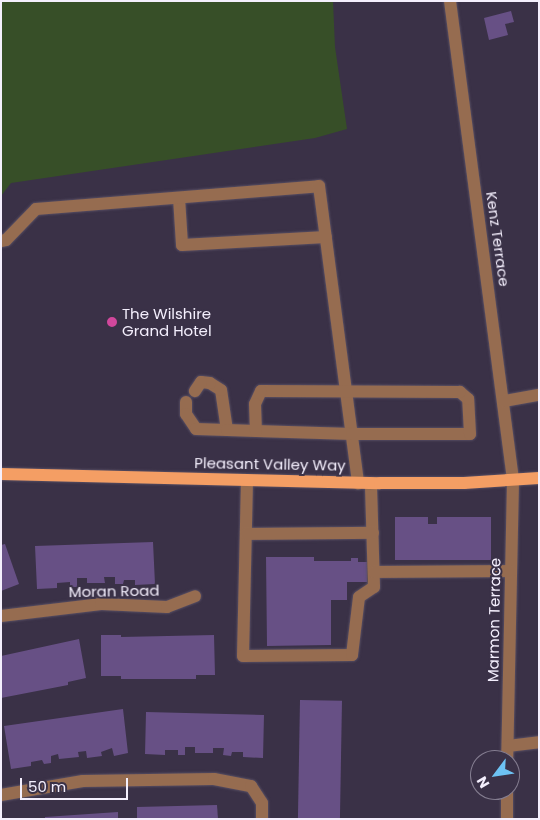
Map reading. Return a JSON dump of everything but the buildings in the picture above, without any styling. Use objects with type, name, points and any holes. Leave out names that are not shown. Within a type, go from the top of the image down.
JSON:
[{"type":"main road","name":"Pleasant Valley Way","points":[[1,474],[365,483],[513,481],[539,478]]},
{"type":"street","name":"Kenz Terrace","points":[[450,1],[513,481]]},
{"type":"street","points":[[1,241],[6,240],[36,209],[319,186],[352,434],[365,483],[373,533],[374,587],[359,598],[352,655],[243,656],[247,480]]},
{"type":"street","points":[[179,198],[182,244],[326,237]]},
{"type":"street","points":[[195,391],[201,382],[210,383],[221,390],[227,430]]},
{"type":"street","points":[[186,402],[186,414],[196,429],[256,431],[352,434],[470,434],[468,399],[460,392],[261,391],[255,404],[256,431]]},
{"type":"street","points":[[504,401],[539,395]]},
{"type":"street","name":"Marmon Terrace","points":[[508,750],[513,481]]},
{"type":"street","points":[[246,534],[373,533]]},
{"type":"street","points":[[374,572],[511,571]]},
{"type":"street","name":"Moran Road","points":[[1,616],[101,604],[166,607],[195,596]]},
{"type":"street","points":[[508,746],[539,742]]},
{"type":"street","points":[[1,795],[83,781],[214,779],[251,786],[262,803],[262,819]]},
{"type":"street","points":[[507,800],[507,819]]},
{"type":"green space","points":[[1,1],[333,1],[335,47],[347,129],[315,138],[11,183],[1,196]]},
{"type":"place","name":"The Wilshire Grand Hotel","points":[[112,322]]}]
